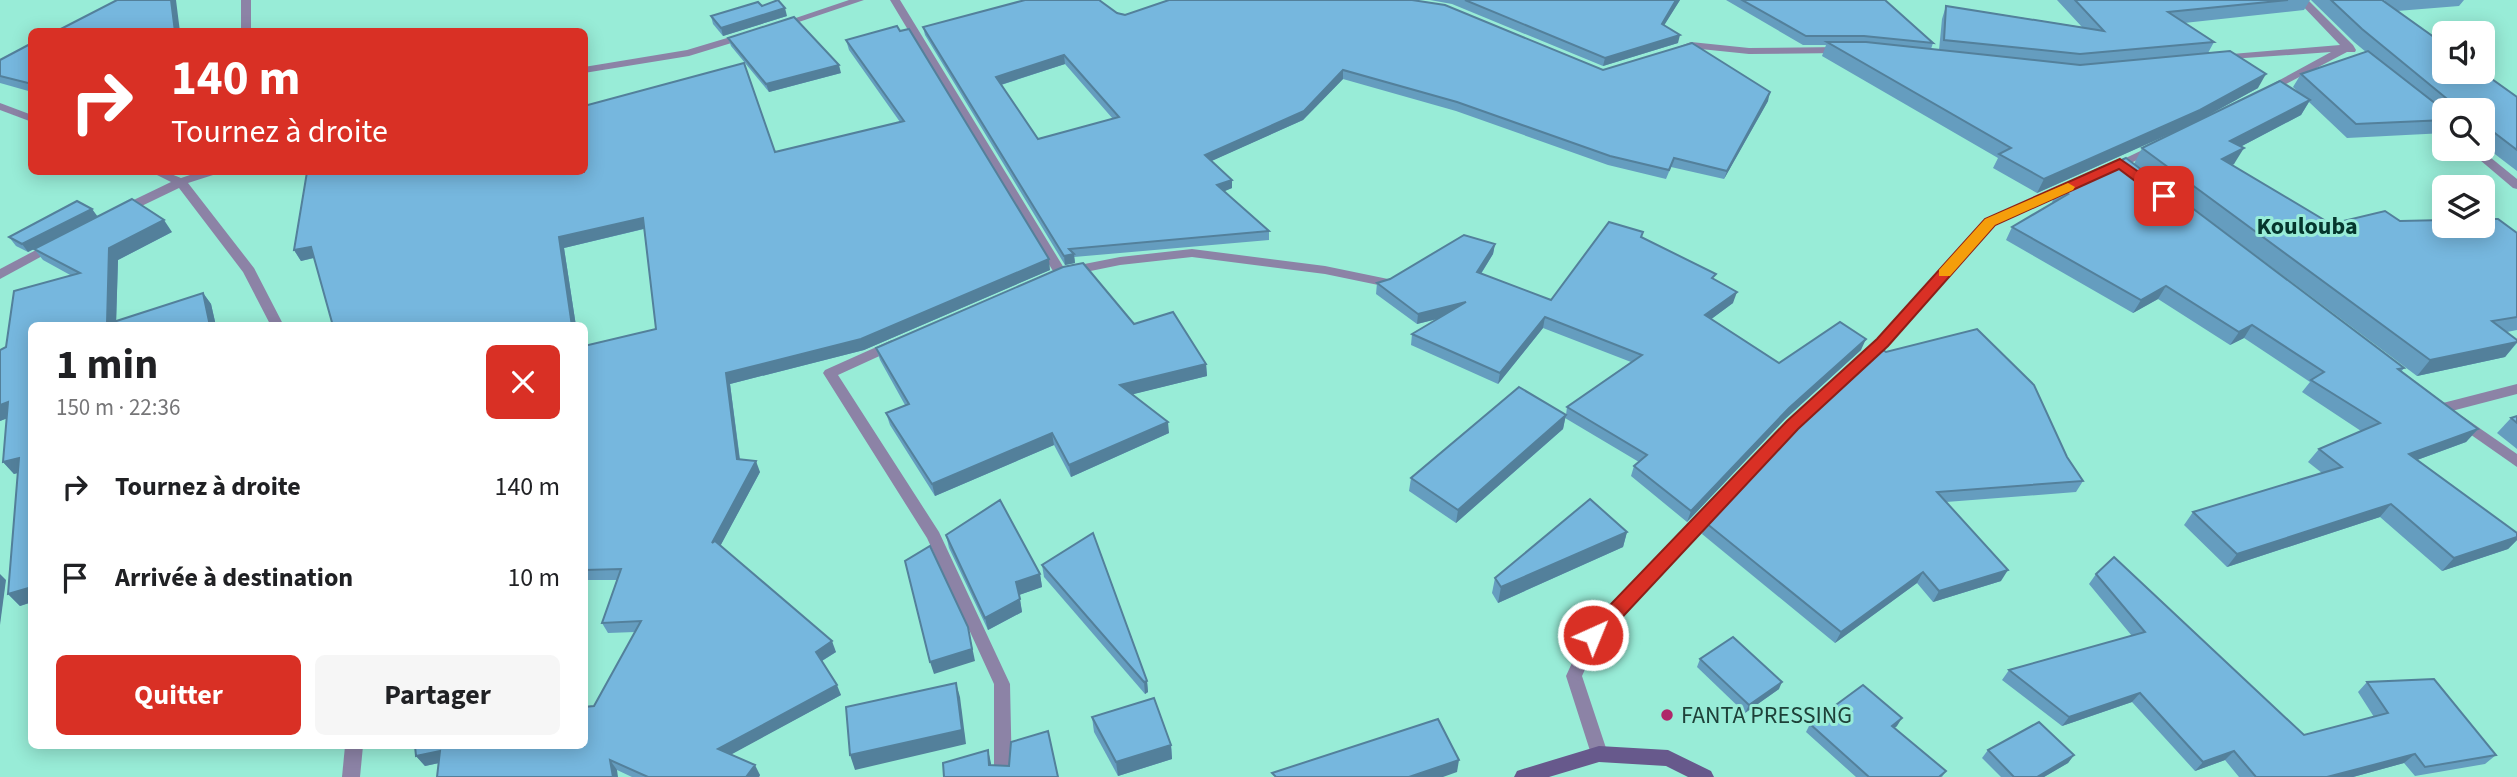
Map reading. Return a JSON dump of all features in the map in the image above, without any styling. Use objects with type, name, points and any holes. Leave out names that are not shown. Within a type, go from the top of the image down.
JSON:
[{"type":"street","points":[[246,0],[246,28]]},
{"type":"street","points":[[772,28],[859,0]]},
{"type":"street","points":[[895,0],[1054,276],[1120,261],[1192,253],[1325,270],[1388,284]]},
{"type":"street","points":[[2302,0],[2354,52]]},
{"type":"street","points":[[588,69],[689,52],[760,32]]},
{"type":"street","points":[[1666,51],[1691,45],[1749,51],[1861,50]]},
{"type":"street","points":[[2208,59],[2354,52]]},
{"type":"street","points":[[2256,97],[2354,52]]},
{"type":"street","points":[[0,106],[28,117]]},
{"type":"street","points":[[1599,754],[1574,676],[1593,635],[1792,425],[1882,342],[1990,222],[2091,176],[2126,167],[2164,143]]},
{"type":"street","points":[[2488,161],[2517,185]]},
{"type":"street","points":[[164,175],[181,182],[249,271],[276,322]]},
{"type":"street","points":[[109,217],[201,175]]},
{"type":"street","points":[[0,275],[62,241]]},
{"type":"street","points":[[907,339],[830,373],[934,536],[1002,684],[1003,777]]},
{"type":"street","points":[[2517,389],[2439,404],[2517,462]]},
{"type":"street","points":[[351,777],[354,749]]},
{"type":"street","points":[[1523,777],[1599,754],[1668,758],[1705,777]]},
{"type":"building","points":[[117,0],[171,0],[174,28],[63,28]]},
{"type":"building","points":[[778,0],[785,8],[721,28],[711,16],[758,2],[762,6]]},
{"type":"building","points":[[1025,0],[1099,0],[1117,13],[1125,15],[1169,0],[1412,0],[1445,5],[1603,70],[1692,43],[1770,92],[1727,171],[1674,158],[1669,170],[1610,156],[1457,102],[1343,70],[1304,111],[1205,155],[1232,180],[1217,185],[1269,231],[1069,249],[1074,254],[1064,256],[923,27]],"holes":[[[1064,55],[1119,117],[1038,139],[996,77]]]},
{"type":"building","points":[[1465,0],[1676,0],[1662,24],[1680,35],[1605,58]]},
{"type":"building","points":[[1742,0],[1885,0],[1933,43],[1864,36],[1806,36]]},
{"type":"building","points":[[2075,0],[2288,0],[2168,12],[2214,42],[2080,54],[1944,40],[1946,6],[2104,31]]},
{"type":"building","points":[[2331,0],[2382,0],[2432,36],[2432,84],[2495,84],[2495,81],[2517,97],[2517,150],[2495,133],[2495,98],[2446,98]]},
{"type":"building","points":[[794,17],[839,65],[766,84],[728,38]]},
{"type":"building","points":[[897,26],[900,31],[909,29],[1049,259],[861,339],[726,373],[737,459],[756,461],[712,543],[715,541],[832,641],[816,652],[837,685],[718,749],[755,765],[746,777],[648,777],[610,760],[613,777],[437,777],[440,751],[416,756],[415,749],[588,749],[588,707],[594,706],[641,621],[602,623],[621,569],[588,570],[588,345],[656,329],[643,218],[559,237],[571,322],[332,322],[311,247],[294,250],[306,175],[588,175],[588,105],[744,63],[775,152],[904,121],[846,40]]},
{"type":"building","points":[[1827,42],[1866,42],[2080,65],[2230,51],[2266,74],[2200,110],[2044,179],[1999,154],[2011,148]]},
{"type":"building","points":[[28,45],[28,83],[0,76],[0,60]]},
{"type":"building","points":[[2368,51],[2432,101],[2432,121],[2356,124],[2301,74]]},
{"type":"building","points":[[2280,81],[2310,100],[2230,141],[2244,148],[2222,159],[2331,224],[2385,211],[2400,221],[2432,220],[2432,238],[2495,238],[2495,219],[2498,219],[2517,233],[2517,317],[2492,321],[2517,342],[2430,360],[2142,148]]},
{"type":"building","points":[[2126,158],[2404,368],[2398,369],[2478,429],[2409,454],[2517,533],[2517,537],[2454,558],[2391,504],[2237,554],[2193,512],[2342,467],[2319,449],[2380,423],[2311,380],[2324,372],[2252,325],[2239,332],[2166,286],[2141,300],[2012,227],[2068,194],[2058,189]]},
{"type":"building","points":[[132,199],[164,220],[109,248],[107,322],[28,322],[28,588],[8,594],[19,458],[3,462],[8,402],[0,405],[0,350],[6,347],[14,291],[80,273],[34,249]]},
{"type":"building","points":[[77,201],[92,209],[22,244],[9,237]]},
{"type":"building","points":[[1609,222],[1643,232],[1641,237],[1716,274],[1712,278],[1737,292],[1705,315],[1779,363],[1840,322],[1866,339],[1789,408],[1691,511],[1634,466],[1647,455],[1567,407],[1642,355],[1545,317],[1500,373],[1412,334],[1466,302],[1418,314],[1377,283],[1390,279],[1464,235],[1495,244],[1477,272],[1551,300]]},
{"type":"building","points":[[1083,263],[1134,324],[1173,312],[1206,364],[1120,385],[1168,422],[1069,465],[1052,433],[932,484],[886,413],[909,404],[876,348],[1063,267]]},
{"type":"building","points":[[203,293],[209,322],[113,322]]},
{"type":"building","points":[[1977,329],[2034,385],[2067,457],[2083,481],[1937,492],[2008,570],[1939,591],[1923,572],[1841,632],[1706,523],[1803,420],[1880,348],[1886,352]]},
{"type":"building","points":[[1519,387],[1566,415],[1458,510],[1411,478]]},
{"type":"building","points":[[1590,499],[1627,532],[1501,587],[1495,578]]},
{"type":"building","points":[[1000,500],[1040,574],[1016,582],[1020,599],[985,618],[946,535]]},
{"type":"building","points":[[1093,533],[1147,681],[1144,682],[1042,565]]},
{"type":"building","points":[[930,546],[968,627],[972,649],[930,662],[905,561]]},
{"type":"building","points":[[2114,557],[2304,735],[2388,713],[2367,682],[2434,679],[2496,755],[2425,767],[2415,754],[2327,777],[2256,777],[2234,751],[2203,762],[2140,693],[2069,717],[2009,670],[2145,632],[2096,574]]},
{"type":"building","points":[[1733,637],[1782,682],[1749,705],[1700,659]]},
{"type":"building","points":[[956,683],[962,730],[850,755],[846,707]]},
{"type":"building","points":[[1863,685],[1902,718],[1892,726],[1946,771],[1939,777],[1869,777],[1810,724]]},
{"type":"building","points":[[1154,698],[1171,745],[1116,762],[1092,717]]},
{"type":"building","points":[[1438,719],[1459,760],[1409,777],[1276,777],[1272,773]]},
{"type":"building","points":[[2039,722],[2074,755],[2037,777],[2014,777],[1988,750]]},
{"type":"building","points":[[1048,731],[1058,777],[944,777],[943,763],[988,750],[989,765],[1009,766],[1011,742]]},
{"type":"slow traffic","points":[[1945,273],[1990,222],[2068,187]]},
{"type":"place","name":"FANTA PRESSING","points":[[1667,715]]},
{"type":"district","name":"Koulouba","points":[[2307,226]]},
{"type":"route","points":[[1593,635],[1792,425],[1882,342],[1990,222],[2120,163],[2164,196]]}]
